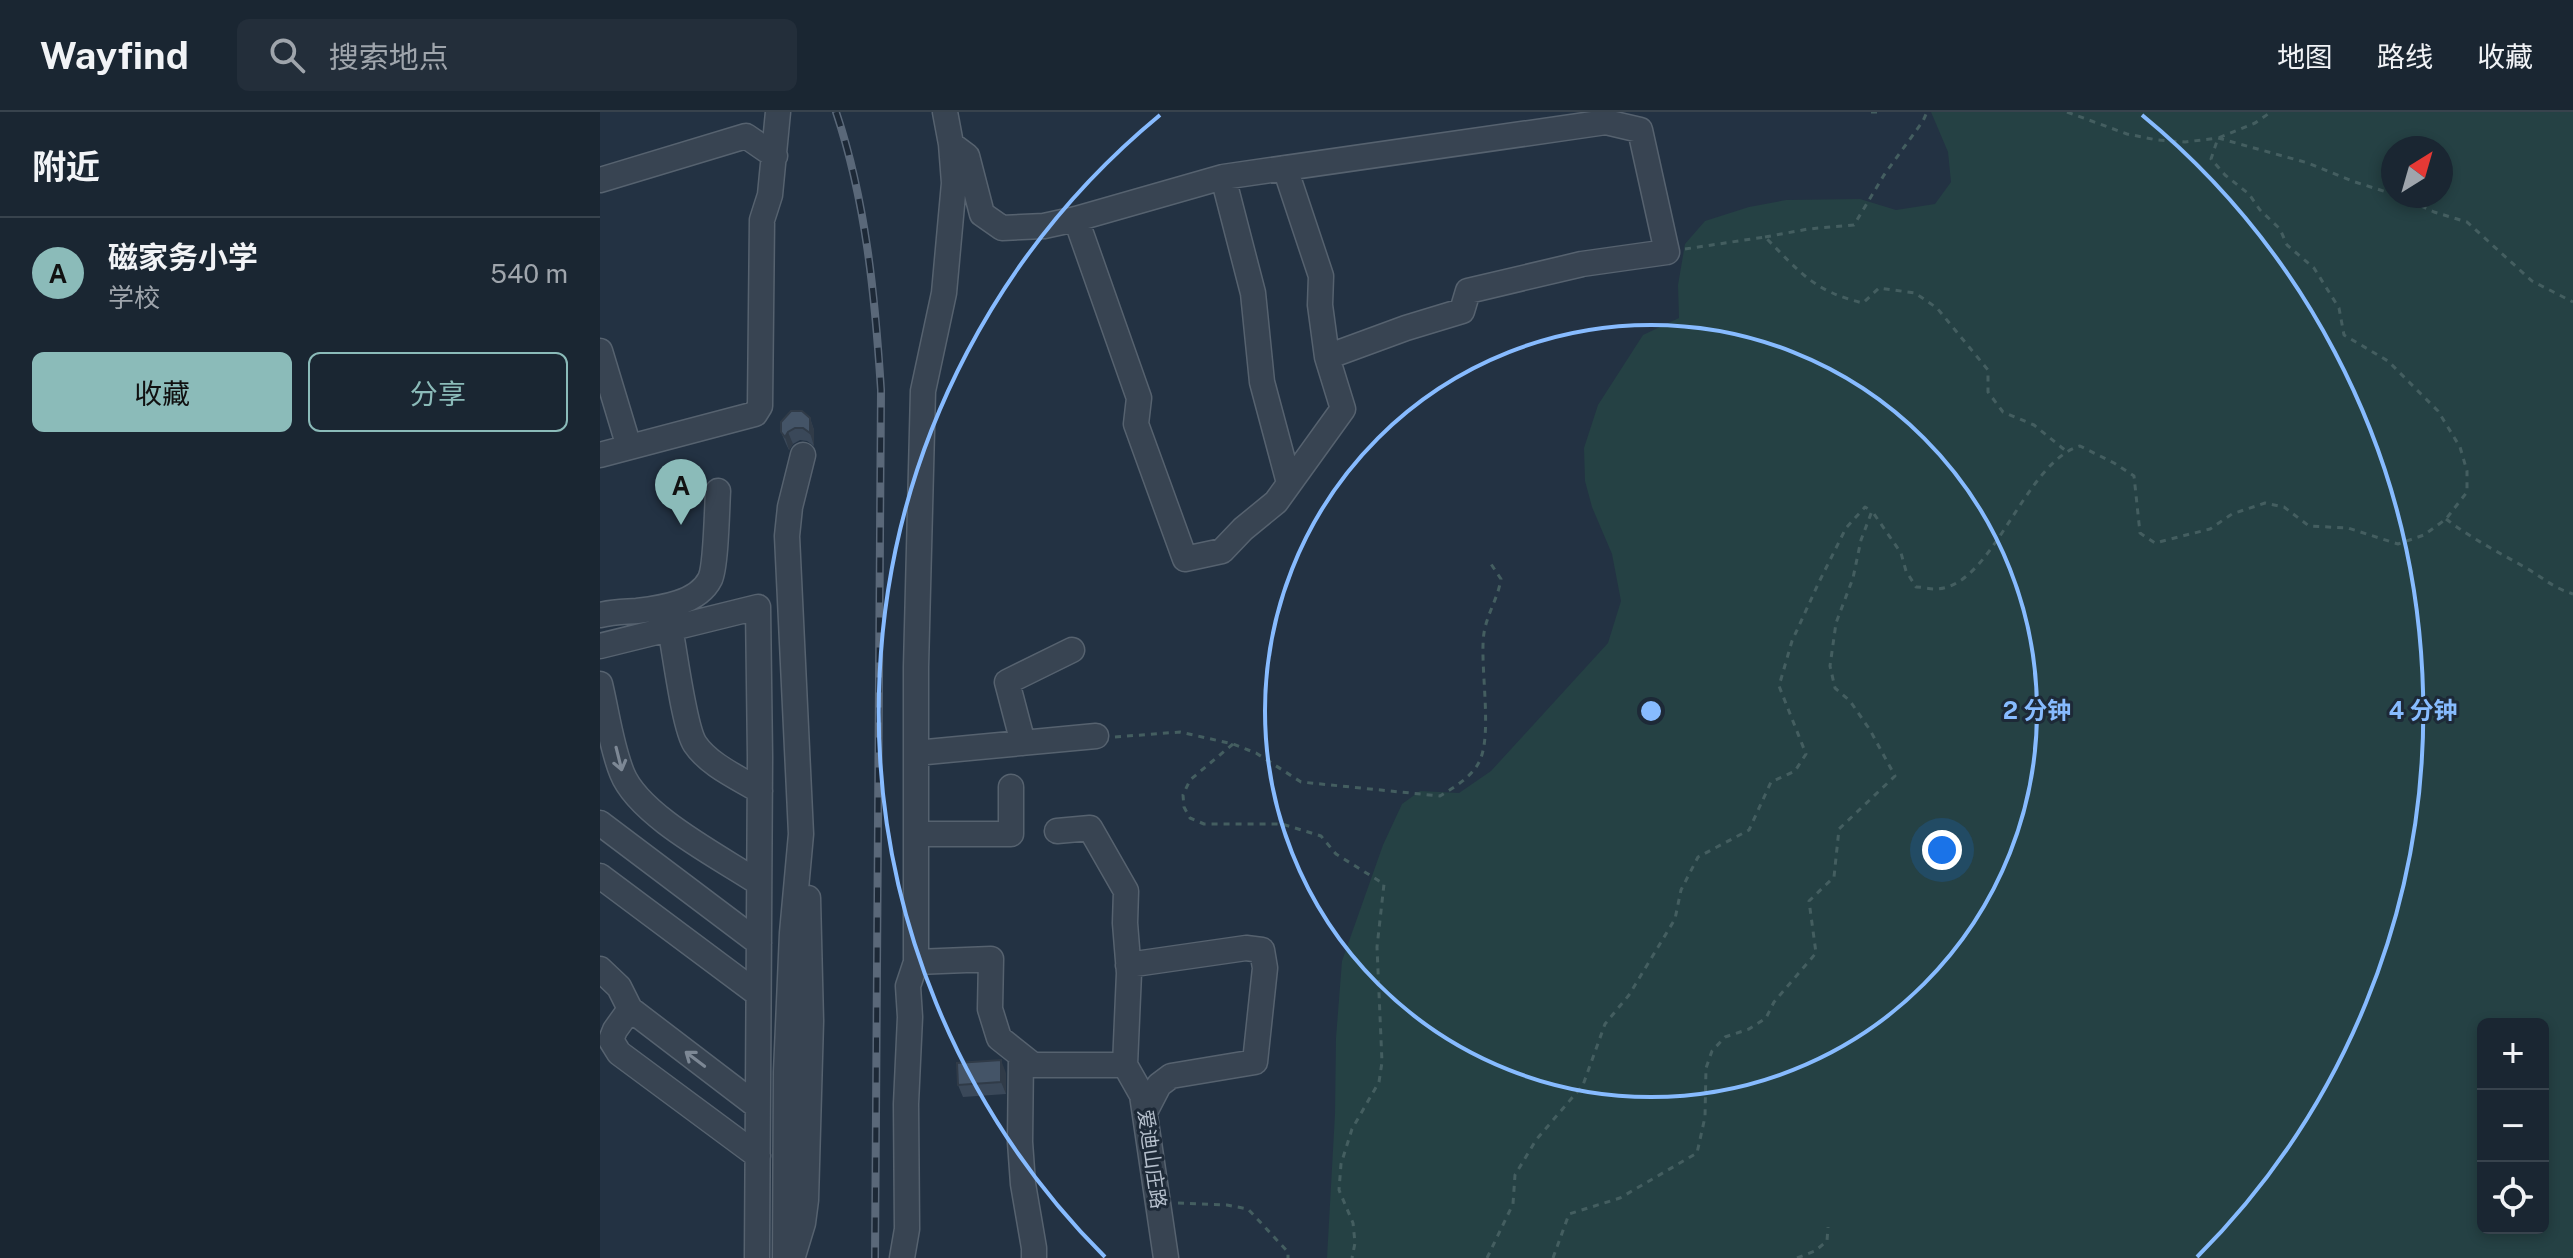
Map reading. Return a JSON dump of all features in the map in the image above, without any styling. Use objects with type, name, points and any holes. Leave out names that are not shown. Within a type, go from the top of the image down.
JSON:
[{"type":"street","points":[[600,455],[755,414],[760,406],[762,220],[770,195],[778,112]]},
{"type":"street","points":[[902,1258],[907,1229],[908,986],[916,962],[916,667],[923,391],[944,293],[954,183],[945,112]]},
{"type":"street","points":[[951,144],[967,156],[982,214],[1002,228],[1044,226],[1076,219],[1223,177],[1606,122],[1640,130],[1667,252],[1582,264],[1468,291],[1462,311],[1327,357]]},
{"type":"street","points":[[600,180],[746,136],[775,156]]},
{"type":"street","points":[[1076,219],[1139,398],[1136,424],[1185,559],[1222,551],[1276,502],[1343,409],[1327,357],[1320,305],[1321,276],[1285,168]]},
{"type":"street","points":[[1223,177],[1250,278],[1262,382],[1289,483]]},
{"type":"street","points":[[600,351],[629,447]]},
{"type":"street","points":[[785,1258],[786,1072],[792,933],[801,834],[787,536],[790,507],[803,455]]},
{"type":"street","points":[[600,615],[685,601],[701,591],[711,577],[718,491]]},
{"type":"street","points":[[600,646],[758,607],[757,1258]]},
{"type":"street","points":[[670,628],[694,743],[714,763],[760,791]]},
{"type":"street","points":[[1023,743],[1007,682],[1072,650]]},
{"type":"street","points":[[600,684],[621,772],[630,790],[649,811],[759,883]]},
{"type":"street","points":[[916,753],[1096,736]]},
{"type":"street","points":[[916,834],[1011,834],[1011,787]]},
{"type":"street","points":[[600,823],[759,943]]},
{"type":"street","points":[[916,962],[991,959],[990,1009],[999,1038],[1033,1065],[1125,1065],[1128,965],[1126,891],[1090,828],[1057,831]]},
{"type":"street","points":[[793,1258],[806,1200],[810,1051],[809,858],[801,834]]},
{"type":"street","points":[[600,876],[758,994]]},
{"type":"street","points":[[1128,965],[1246,948],[1262,950],[1265,968],[1255,1062],[1171,1076],[1159,1085],[1145,1112]]},
{"type":"street","points":[[600,969],[619,987],[630,1009],[757,1106]]},
{"type":"street","points":[[630,1009],[611,1040],[619,1053],[758,1156]]},
{"type":"street","points":[[1021,1056],[1020,1142],[1034,1258]]},
{"type":"street","name":"爱迪山庄路","points":[[1125,1065],[1142,1095],[1166,1258]]},
{"type":"path","points":[[1871,112],[1877,112]]},
{"type":"path","points":[[1667,252],[1808,229],[1854,225],[1927,112]]},
{"type":"path","points":[[2067,112],[2127,134],[2185,142],[2218,138],[2255,123],[2271,112]]},
{"type":"path","points":[[2218,138],[2308,163],[2381,190]]},
{"type":"path","points":[[1487,1258],[1513,1204],[1515,1175],[1536,1140],[1583,1085],[1605,1024],[1629,995],[1675,919],[1681,890],[1698,857],[1749,830],[1771,782],[1795,771],[1806,754],[1779,686],[1792,641],[1846,528],[1865,507],[1872,511],[1901,553],[1906,571],[1916,587],[1937,590],[1967,577],[2041,476],[2066,451],[2080,446],[2134,476],[2140,533],[2155,543],[2210,529],[2232,514],[2265,503],[2284,507],[2309,526],[2348,528],[2398,544],[2424,535],[2446,519],[2467,492],[2467,471],[2460,447],[2438,411],[2388,361],[2344,335],[2339,308],[2314,268],[2287,245],[2280,229],[2249,194],[2211,159],[2218,138]]},
{"type":"path","points":[[2425,208],[2467,222],[2532,281],[2573,302]]},
{"type":"path","points":[[1765,237],[1808,280],[1835,296],[1863,303],[1879,288],[1915,293],[1937,308],[1988,370],[1988,392],[2003,412],[2034,425],[2066,451]]},
{"type":"path","points":[[1553,1258],[1569,1214],[1620,1198],[1697,1153],[1705,1117],[1706,1068],[1712,1051],[1725,1037],[1749,1029],[1766,1018],[1774,1002],[1816,953],[1809,901],[1834,877],[1839,829],[1895,776],[1864,720],[1835,688],[1830,666],[1836,623],[1853,578],[1861,540],[1872,511]]},
{"type":"path","points":[[2446,519],[2467,536],[2554,588],[2573,594]]},
{"type":"path","points":[[1096,736],[1119,738],[1180,732],[1233,744],[1256,753],[1301,782],[1440,796],[1457,787],[1479,764],[1483,747],[1486,690],[1484,631],[1501,579],[1489,561]]},
{"type":"path","points":[[1233,744],[1190,780],[1183,795],[1184,807],[1190,818],[1204,824],[1282,824],[1321,836],[1336,854],[1384,884],[1377,947],[1382,1062],[1379,1082],[1352,1129],[1341,1164],[1339,1190],[1353,1223],[1355,1243],[1352,1258]]},
{"type":"path","points":[[1159,1202],[1248,1209],[1288,1252],[1288,1258]]},
{"type":"path","points":[[1797,1258],[1815,1251],[1827,1241],[1828,1227]]},
{"type":"green space","points":[[1931,112],[2573,112],[2573,1258],[1327,1258],[1342,961],[1383,845],[1402,804],[1420,791],[1459,793],[1491,771],[1608,643],[1621,601],[1612,554],[1592,507],[1585,481],[1584,448],[1598,405],[1643,335],[1679,318],[1678,285],[1685,244],[1705,221],[1749,207],[1786,200],[1860,199],[1896,210],[1935,204],[1951,182],[1948,152]]},
{"type":"building","points":[[791,411],[802,411],[810,418],[810,433],[803,428],[795,428],[785,437],[781,432],[781,422]]},
{"type":"building","points":[[1001,1060],[1001,1082],[958,1085],[957,1063]]},
{"type":"railway","points":[[836,112],[855,180],[868,250],[881,390],[875,1258]]},
{"type":"place","name":"磁家务小学","points":[[681,525]]}]
